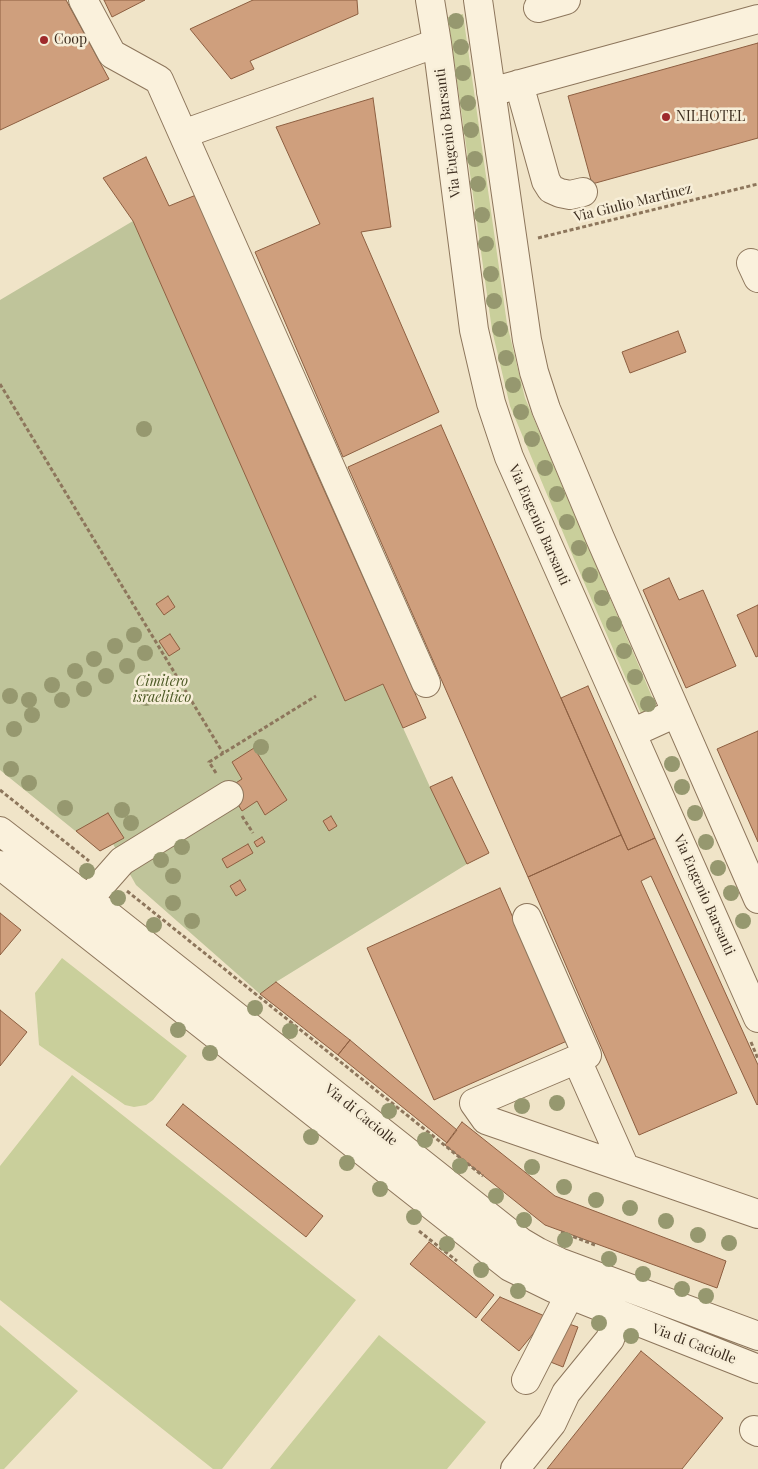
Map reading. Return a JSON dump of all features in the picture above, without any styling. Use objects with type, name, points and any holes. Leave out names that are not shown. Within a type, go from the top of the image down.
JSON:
[{"type":"street","points":[[83,0],[112,54],[159,80],[426,683]]},
{"type":"street","name":"Via Eugenio Barsanti","points":[[430,0],[474,330],[491,403],[513,465],[758,1018]]},
{"type":"street","points":[[478,0],[512,244],[534,372],[546,410],[758,899]]},
{"type":"street","points":[[538,8],[566,0]]},
{"type":"street","points":[[491,92],[758,19]]},
{"type":"street","points":[[183,134],[437,43]]},
{"type":"street","points":[[519,84],[546,182],[551,189],[560,193],[570,195],[583,192]]},
{"type":"street","points":[[632,733],[676,713]]},
{"type":"street","points":[[70,920],[122,861],[229,795]]},
{"type":"street","name":"Via di Caciolle","points":[[0,831],[88,898],[521,1242],[563,1263],[758,1336]]},
{"type":"street","name":"Via di Caciolle","points":[[0,865],[510,1267],[562,1291],[758,1368]]},
{"type":"street","points":[[527,918],[587,1056],[474,1103],[486,1120],[758,1214]]},
{"type":"street","points":[[577,1060],[625,1168]]},
{"type":"street","points":[[317,1116],[334,1094]]},
{"type":"street","points":[[526,1380],[562,1291],[563,1263]]},
{"type":"street","points":[[515,1469],[552,1423],[566,1393],[610,1339],[619,1314]]},
{"type":"path","name":"Via Giulio Martinez","points":[[512,244],[758,184]]},
{"type":"path","points":[[0,384],[223,753]]},
{"type":"path","points":[[253,833],[209,762],[316,696]]},
{"type":"path","points":[[0,790],[489,1181]]},
{"type":"path","points":[[560,1232],[603,1249]]},
{"type":"green space","points":[[463,14],[507,324],[525,398],[658,711],[643,718],[510,406],[492,330],[448,17]]},
{"type":"green space","name":"Cimitero israelitico","points":[[133,221],[345,700],[383,684],[430,787],[452,777],[489,853],[467,864],[276,982],[260,994],[136,885],[113,844],[100,851],[0,770],[0,300]]},
{"type":"green space","points":[[62,958],[187,1056],[153,1100],[146,1105],[134,1107],[125,1105],[39,1045],[35,993]]},
{"type":"green space","points":[[72,1075],[356,1300],[222,1469],[213,1469],[0,1300],[0,1166]]},
{"type":"green space","points":[[0,1325],[78,1391],[4,1469],[0,1469]]},
{"type":"green space","points":[[379,1335],[486,1422],[447,1469],[270,1469]]},
{"type":"building","name":"Coop","points":[[0,0],[66,0],[109,79],[0,130]]},
{"type":"building","points":[[104,0],[145,0],[112,17]]},
{"type":"building","points":[[253,0],[357,0],[358,14],[250,61],[254,69],[231,79],[190,29]]},
{"type":"building","name":"NILHOTEL","points":[[758,43],[758,138],[592,184],[568,96]]},
{"type":"building","points":[[373,98],[391,227],[361,232],[439,412],[343,457],[255,252],[320,224],[276,127]]},
{"type":"building","points":[[146,157],[169,206],[196,195],[312,463],[426,718],[403,728],[383,684],[345,701],[133,221],[103,178]]},
{"type":"building","points":[[678,331],[686,352],[630,373],[622,352]]},
{"type":"building","points":[[441,425],[621,835],[528,877],[348,467]]},
{"type":"building","points":[[669,578],[679,600],[703,590],[736,666],[686,688],[643,590]]},
{"type":"building","points":[[168,596],[175,607],[164,615],[156,604]]},
{"type":"building","points":[[758,605],[758,656],[756,657],[737,615]]},
{"type":"building","points":[[170,634],[180,649],[169,656],[159,641]]},
{"type":"building","points":[[588,686],[655,838],[628,850],[561,698]]},
{"type":"building","points":[[758,731],[758,842],[717,749]]},
{"type":"building","points":[[254,748],[287,800],[265,815],[257,801],[242,811],[228,788],[242,779],[232,762]]},
{"type":"building","points":[[452,777],[489,853],[467,864],[430,787]]},
{"type":"building","points":[[108,813],[124,838],[100,851],[76,831]]},
{"type":"building","points":[[331,816],[337,826],[329,831],[323,821]]},
{"type":"building","points":[[621,835],[628,850],[655,838],[758,1065],[757,1105],[651,876],[641,881],[737,1093],[639,1135],[528,877]]},
{"type":"building","points":[[262,837],[265,842],[257,847],[254,842]]},
{"type":"building","points":[[248,844],[253,853],[227,868],[222,859]]},
{"type":"building","points":[[240,880],[246,890],[236,896],[230,886]]},
{"type":"building","points":[[500,888],[567,1041],[434,1100],[367,948]]},
{"type":"building","points":[[0,913],[21,930],[0,955]]},
{"type":"building","points":[[276,982],[350,1040],[338,1055],[260,994]]},
{"type":"building","points":[[0,1010],[27,1032],[0,1066]]},
{"type":"building","points":[[350,1040],[457,1130],[447,1143],[338,1055]]},
{"type":"building","points":[[183,1104],[323,1216],[306,1237],[166,1125]]},
{"type":"building","points":[[462,1122],[555,1196],[726,1261],[717,1288],[545,1225],[445,1145]]},
{"type":"building","points":[[429,1242],[494,1295],[476,1318],[410,1264]]},
{"type":"building","points":[[500,1297],[547,1317],[519,1351],[481,1320]]},
{"type":"building","points":[[563,1322],[578,1327],[563,1367],[548,1361]]},
{"type":"building","points":[[641,1351],[723,1418],[682,1469],[547,1469]]},
{"type":"place","name":"Coop","points":[[44,40]]},
{"type":"place","name":"NILHOTEL","points":[[666,117]]}]
